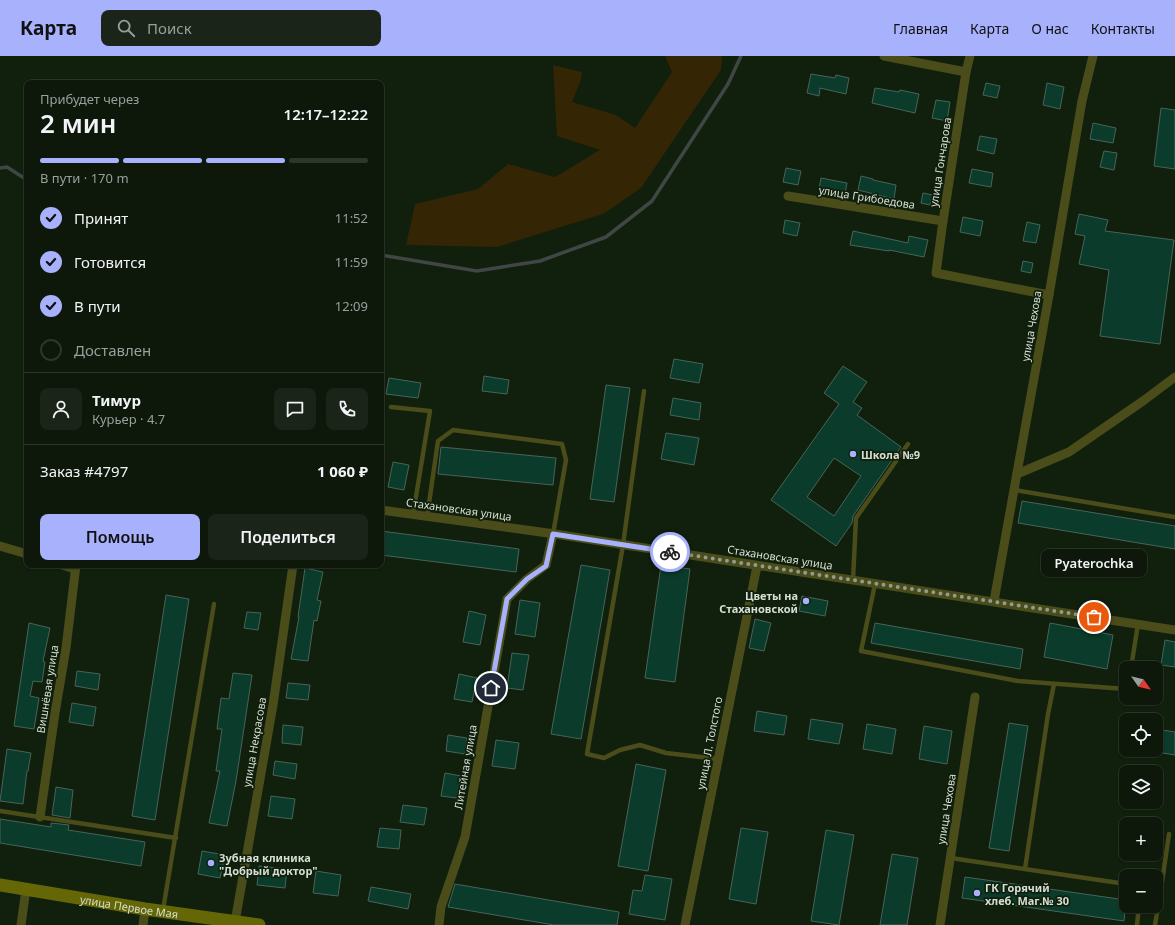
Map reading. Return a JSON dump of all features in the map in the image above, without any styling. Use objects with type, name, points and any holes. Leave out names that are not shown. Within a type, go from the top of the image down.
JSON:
[{"type":"street","points":[[884,56],[966,72]]},
{"type":"street","name":"улица Гончарова","points":[[970,56],[966,72],[936,273],[1049,295]]},
{"type":"street","name":"улица Чехова","points":[[994,601],[1082,101],[1093,56]]},
{"type":"street","name":"улица Грибоедова","points":[[788,196],[943,221]]},
{"type":"street","points":[[1017,474],[1069,452],[1143,402],[1175,377]]},
{"type":"street","name":"Стахановская улица","points":[[384,510],[553,534],[1175,630]]},
{"type":"street","name":"Литейная улица","points":[[439,925],[441,907],[465,837],[507,599],[527,579],[546,566],[553,534]]},
{"type":"street","points":[[0,546],[24,553]]},
{"type":"street","name":"улица Л. Толстого","points":[[685,925],[757,566]]},
{"type":"street","name":"Вишнёвая улица","points":[[40,817],[66,648],[76,568]]},
{"type":"street","name":"улица Некрасова","points":[[235,922],[273,704],[293,568]]},
{"type":"street","name":"улица Чехова","points":[[940,925],[975,697]]},
{"type":"street","name":"улица Первое Мая","points":[[0,885],[163,912],[259,925]]},
{"type":"street","points":[[21,925],[26,889]]},
{"type":"street","points":[[143,925],[145,909]]},
{"type":"lane","points":[[644,391],[623,545],[587,754],[604,758],[620,750],[640,746],[666,753],[718,759]]},
{"type":"lane","points":[[392,407],[430,411],[413,515]]},
{"type":"lane","points":[[427,516],[438,441],[452,430],[562,444],[566,460],[553,534]]},
{"type":"lane","points":[[853,580],[856,518],[908,444]]},
{"type":"lane","points":[[1014,490],[1175,517]]},
{"type":"lane","points":[[875,584],[861,651],[1018,681],[1119,689]]},
{"type":"lane","points":[[163,912],[214,604]]},
{"type":"lane","points":[[1132,661],[1138,624]]},
{"type":"lane","points":[[1025,869],[1048,714],[1054,684]]},
{"type":"lane","points":[[0,811],[176,838]]},
{"type":"lane","points":[[1162,869],[1169,834]]},
{"type":"lane","points":[[951,858],[1119,883]]},
{"type":"lane","points":[[1137,925],[1138,913]]},
{"type":"lane","points":[[1156,925],[1157,913]]},
{"type":"shaded area","points":[[665,56],[722,56],[721,70],[641,188],[603,214],[497,247],[406,245],[415,204],[478,189],[508,164],[555,177],[600,150],[557,136],[553,65],[582,72],[581,80],[572,102],[616,115],[635,128],[672,72]]},
{"type":"building","points":[[811,74],[835,78],[836,75],[849,78],[846,94],[820,88],[819,96],[807,93]]},
{"type":"building","points":[[986,83],[1000,86],[997,98],[983,95]]},
{"type":"building","points":[[1047,83],[1064,87],[1060,109],[1043,105]]},
{"type":"building","points":[[875,88],[899,92],[900,90],[919,94],[915,113],[872,103]]},
{"type":"building","points":[[936,100],[950,102],[947,121],[932,118]]},
{"type":"building","points":[[1161,108],[1175,110],[1175,169],[1154,166]]},
{"type":"building","points":[[1093,123],[1116,128],[1113,143],[1090,139]]},
{"type":"building","points":[[980,136],[997,139],[994,154],[977,150]]},
{"type":"building","points":[[1104,151],[1117,153],[1114,170],[1100,167]]},
{"type":"building","points":[[786,168],[801,171],[798,185],[783,182]]},
{"type":"building","points":[[972,169],[993,173],[991,187],[969,183]]},
{"type":"building","points":[[861,176],[896,185],[894,199],[858,190]]},
{"type":"building","points":[[821,178],[847,183],[845,194],[819,189]]},
{"type":"building","points":[[923,193],[933,195],[930,205],[921,203]]},
{"type":"building","points":[[1079,214],[1108,220],[1105,231],[1174,240],[1160,344],[1100,336],[1109,270],[1079,264],[1085,236],[1075,234]]},
{"type":"building","points":[[963,217],[983,221],[980,236],[960,232]]},
{"type":"building","points":[[785,220],[800,223],[797,236],[783,233]]},
{"type":"building","points":[[1027,222],[1040,225],[1036,243],[1023,241]]},
{"type":"building","points":[[853,231],[908,243],[909,236],[928,240],[924,257],[889,250],[850,245]]},
{"type":"building","points":[[1023,261],[1033,263],[1031,273],[1021,271]]},
{"type":"building","points":[[674,359],[703,364],[699,383],[670,378]]},
{"type":"building","name":"Школа №9","points":[[843,366],[867,382],[853,402],[862,408],[857,415],[901,447],[853,516],[852,523],[836,546],[771,500],[839,404],[824,393]],"holes":[[[834,458],[861,476],[834,516],[807,497]]]},
{"type":"building","points":[[484,376],[509,380],[507,394],[482,391]]},
{"type":"building","points":[[389,378],[421,383],[418,398],[386,394]]},
{"type":"building","points":[[606,385],[630,388],[614,502],[590,499]]},
{"type":"building","points":[[673,398],[701,403],[699,420],[670,415]]},
{"type":"building","points":[[666,433],[699,438],[694,465],[661,459]]},
{"type":"building","points":[[441,447],[556,458],[553,485],[438,474]]},
{"type":"building","points":[[393,462],[409,465],[404,490],[388,487]]},
{"type":"building","points":[[1022,501],[1175,526],[1175,549],[1018,523]]},
{"type":"building","points":[[384,531],[519,549],[516,572],[384,555]]},
{"type":"building","points":[[581,565],[610,570],[581,739],[551,734]]},
{"type":"building","points":[[661,565],[690,569],[675,682],[645,678]]},
{"type":"building","points":[[305,568],[323,572],[317,600],[321,601],[317,621],[314,620],[308,661],[291,659],[299,617]]},
{"type":"building","points":[[166,595],[189,599],[155,820],[132,816]]},
{"type":"building","points":[[802,596],[828,601],[825,616],[799,611]]},
{"type":"building","points":[[520,600],[540,603],[535,637],[515,634]]},
{"type":"building","points":[[469,611],[486,615],[480,645],[463,642]]},
{"type":"building","points":[[247,612],[261,613],[258,630],[244,628]]},
{"type":"building","points":[[755,619],[771,623],[764,651],[749,648]]},
{"type":"building","points":[[29,623],[50,628],[43,661],[45,662],[42,682],[33,681],[30,696],[39,698],[34,729],[14,726]]},
{"type":"building","points":[[875,623],[1023,649],[1020,669],[871,643]]},
{"type":"building","points":[[1050,623],[1113,635],[1107,669],[1044,657]]},
{"type":"building","points":[[1165,640],[1175,642],[1175,667],[1163,665],[1163,661],[1162,661]]},
{"type":"building","points":[[512,653],[529,655],[523,690],[507,688]]},
{"type":"building","points":[[77,671],[100,674],[98,690],[75,686]]},
{"type":"building","points":[[233,673],[252,675],[236,781],[227,826],[209,823],[220,771],[216,771],[222,729],[217,729],[221,698],[229,699]]},
{"type":"building","points":[[459,674],[477,678],[472,702],[454,699]]},
{"type":"building","points":[[288,683],[310,685],[308,700],[286,698]]},
{"type":"building","points":[[72,703],[96,707],[93,726],[69,722]]},
{"type":"building","points":[[757,711],[787,716],[784,735],[754,731]]},
{"type":"building","points":[[811,719],[843,724],[839,744],[808,739]]},
{"type":"building","points":[[1009,723],[1028,726],[1009,851],[989,848]]},
{"type":"building","points":[[867,724],[896,729],[892,754],[863,749]]},
{"type":"building","points":[[283,725],[303,727],[301,745],[282,743]]},
{"type":"building","points":[[924,726],[952,731],[947,764],[919,759]]},
{"type":"building","points":[[1163,730],[1175,732],[1175,755],[1163,753]]},
{"type":"building","points":[[448,735],[467,738],[465,754],[446,751]]},
{"type":"building","points":[[496,740],[519,743],[515,769],[492,766]]},
{"type":"building","points":[[7,749],[31,753],[23,804],[0,801]]},
{"type":"building","points":[[275,761],[297,764],[295,779],[273,775]]},
{"type":"building","points":[[636,764],[666,770],[648,871],[618,866]]},
{"type":"building","points":[[445,773],[461,776],[457,798],[441,796]]},
{"type":"building","points":[[56,787],[73,790],[70,818],[52,815]]},
{"type":"building","points":[[271,796],[295,799],[292,819],[268,816]]},
{"type":"building","points":[[403,805],[427,808],[424,825],[400,822]]},
{"type":"building","points":[[0,819],[51,827],[51,823],[69,825],[68,830],[145,842],[141,866],[0,843]]},
{"type":"building","points":[[380,828],[401,830],[399,849],[377,847]]},
{"type":"building","points":[[741,828],[768,832],[756,904],[729,899]]},
{"type":"building","points":[[826,830],[854,835],[839,925],[811,921]]},
{"type":"building","points":[[202,851],[225,855],[220,878],[198,874]]},
{"type":"building","points":[[892,854],[918,858],[907,925],[880,925]]},
{"type":"building","points":[[259,866],[287,869],[285,888],[257,885]]},
{"type":"building","points":[[316,871],[341,875],[338,896],[313,893]]},
{"type":"building","points":[[645,875],[672,879],[665,920],[629,914],[633,890],[642,891]]},
{"type":"building","points":[[965,877],[1119,899],[1119,913],[1125,913],[1124,921],[962,898]]},
{"type":"building","points":[[455,884],[619,912],[617,925],[554,925],[448,907]]},
{"type":"building","points":[[371,887],[411,894],[408,909],[368,901]]},
{"type":"waterway","points":[[384,256],[477,271],[540,261],[606,237],[652,201],[728,84],[741,56]]},
{"type":"waterway","points":[[0,168],[7,167],[24,178]]},
{"type":"way so far","points":[[670,552],[1094,617]]},
{"type":"place","name":"Школа №9","points":[[853,454]]},
{"type":"place","name":"Цветы на Стахановской","points":[[806,601]]},
{"type":"place","name":"Pyaterochka","points":[[1094,617]]},
{"type":"place","name":"Зубная клиника \"Добрый доктор\"","points":[[211,863]]},
{"type":"place","name":"ГК Горячий хлеб. Маг.№ 30","points":[[977,893]]},
{"type":"route","points":[[491,688],[507,599],[527,579],[546,566],[553,534],[670,552]]}]
